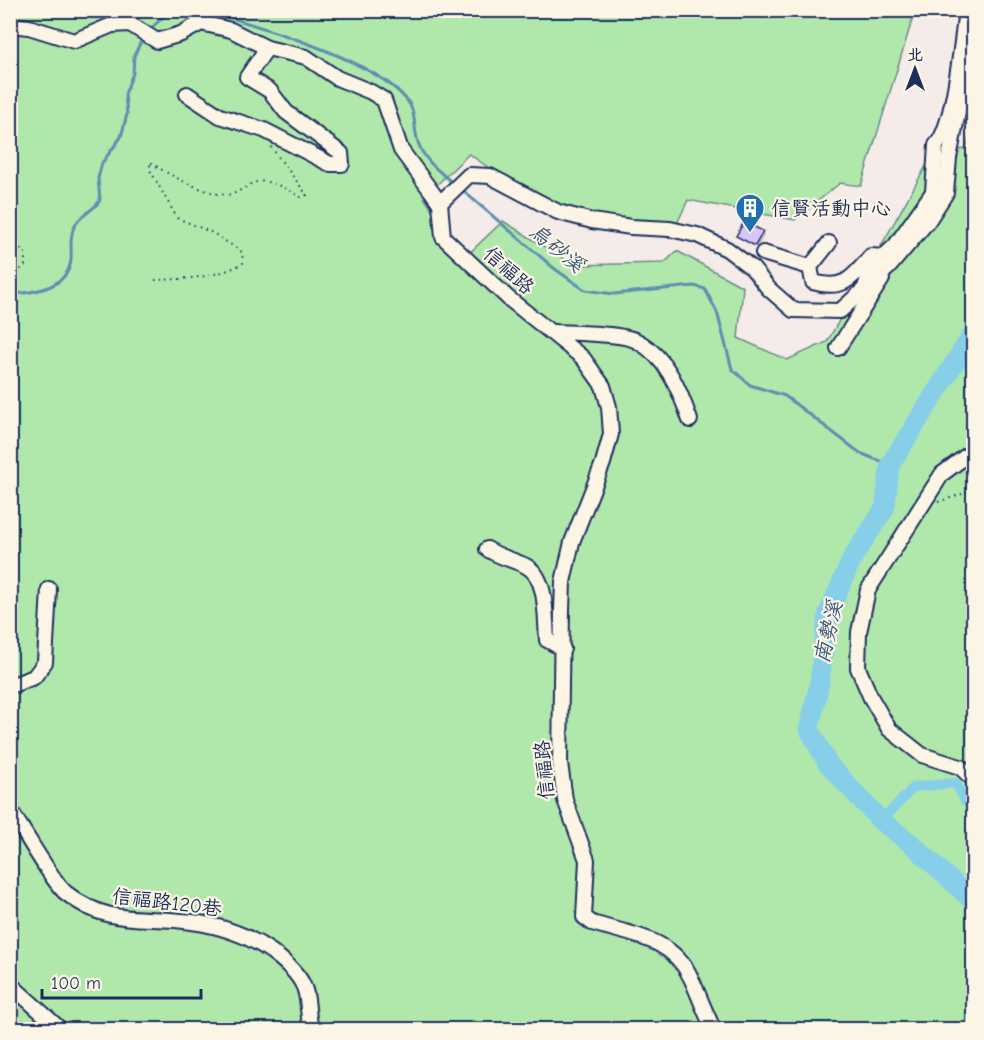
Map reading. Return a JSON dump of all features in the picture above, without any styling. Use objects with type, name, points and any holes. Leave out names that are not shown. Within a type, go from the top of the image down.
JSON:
[{"type":"street","points":[[838,348],[855,326],[895,246],[933,192],[936,145],[942,139],[953,94],[966,10]]},
{"type":"street","points":[[10,25],[29,27],[74,41],[112,26],[130,24],[157,41],[181,34],[201,23],[231,30],[267,48],[306,57],[337,78],[384,100],[401,150],[440,203],[469,175],[490,176],[558,212],[592,221],[631,227],[670,229],[697,235],[727,249],[752,268],[769,289],[793,310],[840,310],[864,289],[886,262],[928,221],[946,193],[949,158],[974,31]]},
{"type":"street","points":[[187,94],[220,116],[264,130],[330,164],[342,165],[341,153],[286,112],[270,91],[247,77],[267,48]]},
{"type":"street","name":"信福路","points":[[440,203],[443,237],[508,298],[554,332],[584,358],[603,386],[609,407],[611,434],[603,463],[570,552],[563,582],[560,763],[565,800],[587,860],[584,917],[592,923],[668,947],[681,959],[714,1029]]},
{"type":"street","points":[[829,243],[810,267],[813,282],[827,286],[849,282],[871,256],[886,262]]},
{"type":"street","points":[[763,253],[810,267]]},
{"type":"street","points":[[554,332],[636,340],[651,351],[677,383],[690,420]]},
{"type":"street","points":[[974,450],[942,474],[868,590],[859,632],[858,668],[871,698],[889,729],[922,755],[960,767],[974,780]]},
{"type":"street","points":[[487,549],[503,559],[527,566],[540,580],[548,640],[563,649]]},
{"type":"street","points":[[10,686],[34,677],[45,662],[49,589]]},
{"type":"street","name":"信福路120巷","points":[[10,810],[63,892],[96,913],[133,919],[192,922],[232,930],[255,940],[286,962],[304,986],[308,1020],[312,1029]]},
{"type":"street","points":[[10,984],[61,1029]]},
{"type":"path","points":[[10,98],[13,90]]},
{"type":"path","points":[[155,280],[191,279],[233,269],[243,263],[242,252],[223,239],[177,219],[150,170],[150,162],[167,174],[218,193],[231,194],[255,182],[272,183],[301,197],[308,195],[272,149],[264,130]]},
{"type":"path","points":[[10,243],[25,252],[26,266],[10,276]]},
{"type":"path","points":[[921,508],[974,490]]},
{"type":"green space","points":[[10,11],[915,11],[861,186],[840,183],[795,220],[688,200],[673,232],[554,213],[469,154],[424,197],[463,259],[503,221],[574,265],[664,263],[677,251],[743,287],[738,338],[787,360],[827,342],[934,152],[966,149],[973,121],[973,1029],[11,1029]]},
{"type":"building","name":"信賢活動中心","points":[[744,222],[763,231],[755,246],[736,236]]},
{"type":"waterway","points":[[149,30],[171,10]]},
{"type":"waterway","name":"烏砂溪","points":[[206,10],[312,45],[367,70],[389,84],[409,104],[413,114],[416,137],[424,155],[453,183]]},
{"type":"waterway","points":[[10,294],[48,287],[57,283],[69,269],[74,227],[79,219],[100,200],[98,178],[102,163],[121,137],[127,114],[125,94],[133,73],[134,56],[143,37]]},
{"type":"waterway","name":"烏砂溪","points":[[461,189],[555,269],[585,290],[614,294],[694,286],[705,289],[717,312],[732,369],[750,385],[785,396],[860,453],[890,465]]},
{"type":"waterway","name":"南勢溪","points":[[974,332],[890,465],[885,508],[853,557],[828,614],[819,686],[809,729],[828,764],[881,821],[913,845],[974,902]]},
{"type":"waterway","points":[[881,821],[914,787],[956,783],[965,801],[974,807]]},
{"type":"place","name":"信賢活動中心","points":[[750,234]]}]
